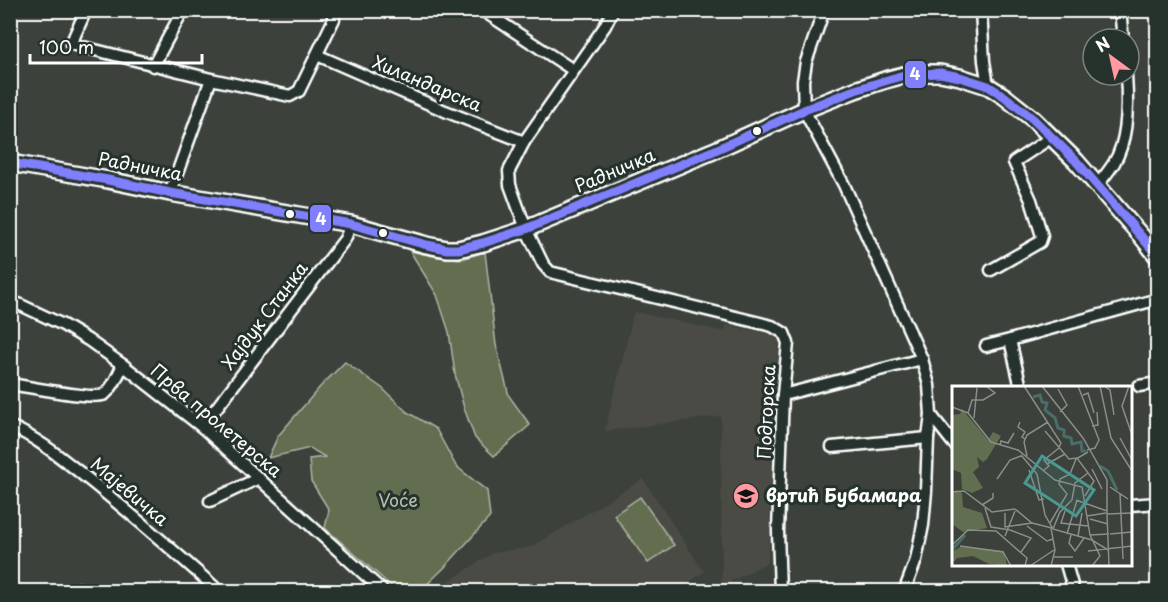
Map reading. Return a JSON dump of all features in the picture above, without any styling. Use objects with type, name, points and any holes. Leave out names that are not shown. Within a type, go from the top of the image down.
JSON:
[{"type":"street","points":[[86,10],[71,44],[153,66],[290,96],[299,91],[334,19],[330,10]]},
{"type":"street","points":[[153,66],[183,10]]},
{"type":"street","points":[[482,10],[573,70]]},
{"type":"street","points":[[526,229],[510,185],[509,171],[524,142],[605,26],[613,10]]},
{"type":"street","points":[[824,10],[806,62],[803,81],[804,110],[844,185],[922,359],[929,385],[931,415],[923,525],[916,560],[904,591]]},
{"type":"street","points":[[981,10],[988,86]]},
{"type":"street","points":[[1120,10],[1122,27]]},
{"type":"street","name":"Хиландарска","points":[[317,55],[445,111],[524,142]]},
{"type":"street","name":"Радничка","points":[[10,163],[351,224],[447,249],[469,247],[526,229],[870,84],[913,74],[948,74],[988,86],[1014,104],[1052,137],[1076,161],[1158,257]]},
{"type":"street","points":[[170,193],[211,79]]},
{"type":"street","points":[[1097,186],[1115,161],[1120,148],[1126,120],[1127,87]]},
{"type":"street","points":[[991,270],[1042,239],[1031,200],[1014,162],[1052,137]]},
{"type":"street","name":"Хајдук Станка","points":[[202,427],[345,239],[351,224]]},
{"type":"street","name":"Подгорска","points":[[526,229],[543,264],[550,272],[772,326],[784,333],[788,343],[783,395],[778,531],[780,591]]},
{"type":"street","points":[[986,346],[1158,299]]},
{"type":"street","name":"Прва пролетерска","points":[[10,300],[63,325],[123,364],[202,427],[384,591]]},
{"type":"street","points":[[1010,340],[1021,386]]},
{"type":"street","points":[[783,395],[922,359]]},
{"type":"street","points":[[10,384],[101,396],[112,386],[123,364]]},
{"type":"street","points":[[1139,386],[1158,382]]},
{"type":"street","points":[[931,415],[952,441]]},
{"type":"street","name":"Мајевичка","points":[[10,426],[56,454],[100,488],[220,591]]},
{"type":"street","points":[[832,447],[928,438]]},
{"type":"street","points":[[210,501],[259,478]]},
{"type":"street","points":[[1132,505],[1158,503]]},
{"type":"street","points":[[1067,566],[1074,591]]},
{"type":"shaded area","name":"вртић Бубамара","points":[[634,312],[725,332],[726,325],[779,336],[768,562],[722,586],[721,416],[605,431]]},
{"type":"shaded area","points":[[643,479],[704,572],[676,591],[436,592],[493,553],[532,547]]},
{"type":"green space","points":[[410,251],[462,259],[485,252],[496,345],[509,396],[530,425],[494,456],[475,438],[464,408],[455,374],[449,332],[437,295]]},
{"type":"green space","name":"Voće","points":[[345,362],[382,388],[407,412],[436,429],[456,466],[487,491],[490,517],[420,591],[397,591],[325,528],[329,510],[311,481],[309,459],[325,457],[310,448],[268,458],[278,436]]},
{"type":"green space","points":[[640,497],[674,545],[648,563],[614,515]]},
{"type":"transit line","name":"4","points":[[10,163],[351,224],[427,245],[458,249],[526,229],[855,90],[904,75],[940,73],[988,86],[1033,119],[1076,161],[1158,256]]},
{"type":"place","name":"вртић Бубамара","points":[[746,496]]}]
